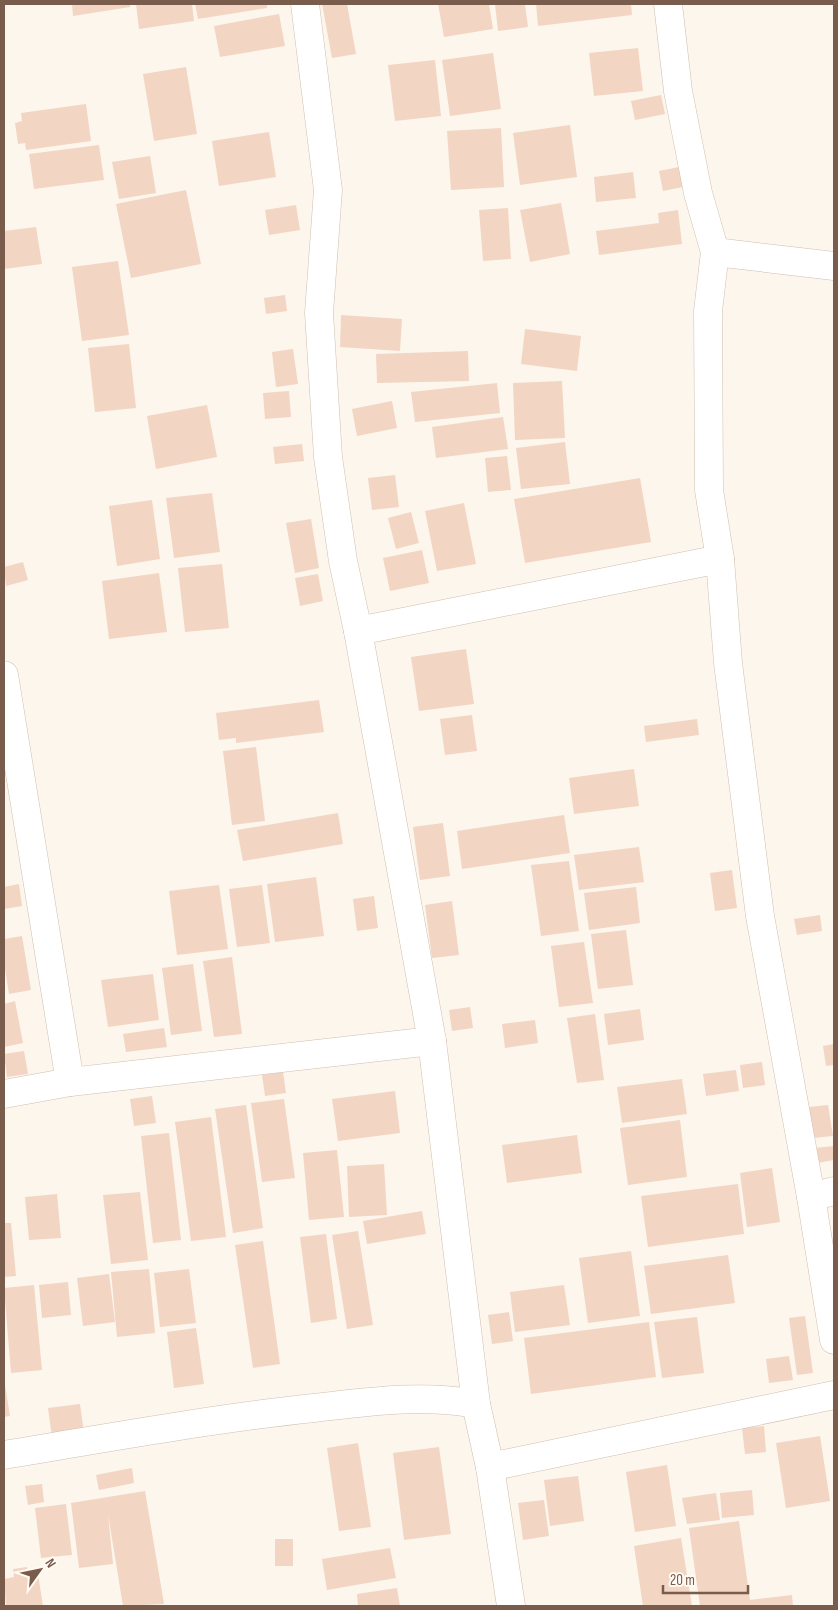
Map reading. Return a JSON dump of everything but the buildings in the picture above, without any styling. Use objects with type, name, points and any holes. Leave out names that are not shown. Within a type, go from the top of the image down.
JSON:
[{"type":"street","points":[[305,4],[328,190],[319,313],[328,458],[343,560],[358,631],[432,1041],[476,1404],[490,1467],[511,1606]]},
{"type":"street","points":[[668,4],[678,91],[698,192],[715,252],[708,311],[709,490],[720,559],[728,663],[760,916],[823,1194],[834,1340]]},
{"type":"street","points":[[715,252],[834,266]]},
{"type":"street","points":[[358,631],[720,559]]},
{"type":"street","points":[[4,675],[70,1082]]},
{"type":"street","points":[[4,1094],[70,1082],[432,1041]]},
{"type":"street","points":[[490,1467],[834,1395]]},
{"type":"street","points":[[4,1455],[265,1413],[381,1400],[431,1398],[476,1404]]}]
